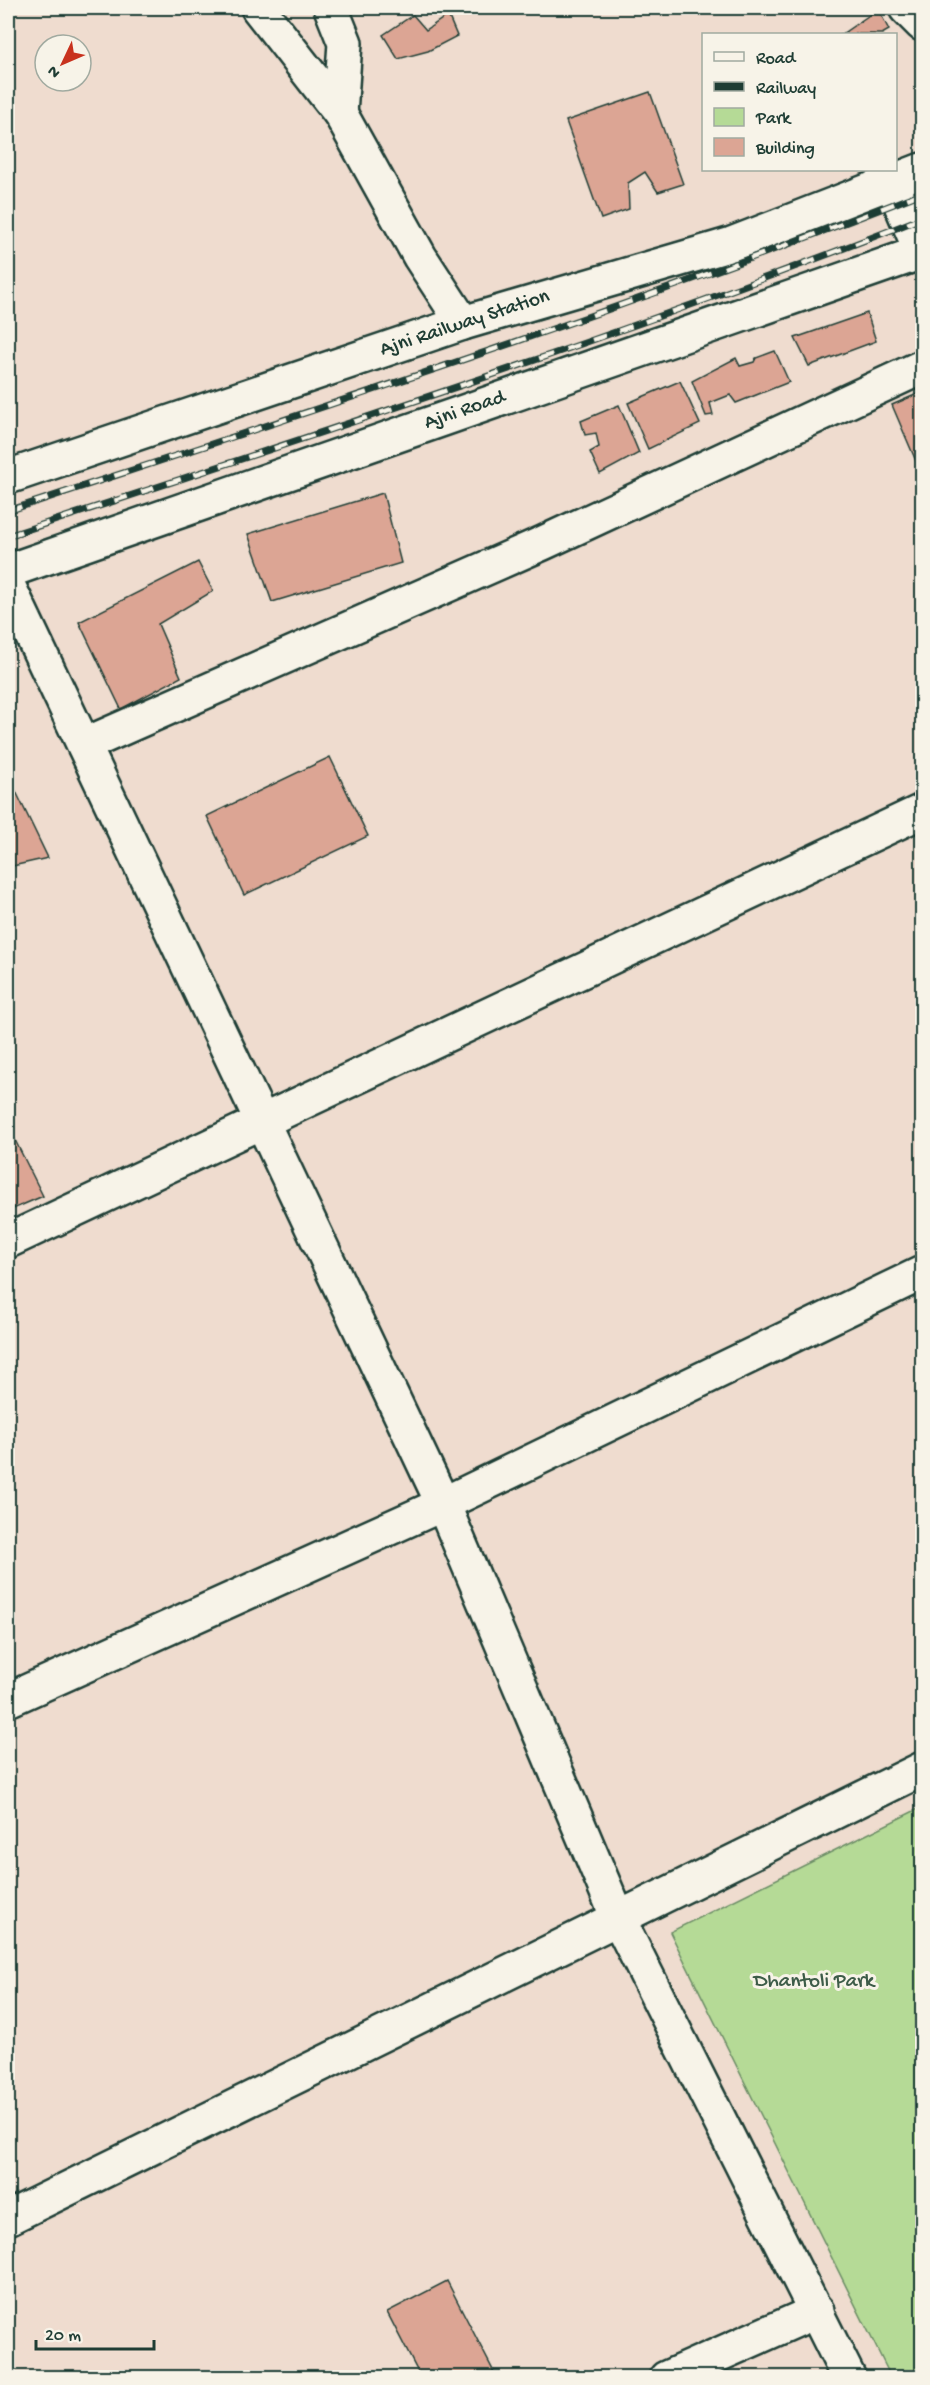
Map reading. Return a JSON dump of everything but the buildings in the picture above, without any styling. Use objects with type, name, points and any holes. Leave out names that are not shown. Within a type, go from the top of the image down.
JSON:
[{"type":"street","points":[[258,8],[340,113],[420,256],[463,323]]},
{"type":"street","points":[[331,8],[345,43],[340,113]]},
{"type":"street","points":[[906,8],[922,24]]},
{"type":"street","name":"Ajni Railway Station","points":[[8,477],[463,323],[732,244],[922,170]]},
{"type":"street","points":[[891,181],[922,253]]},
{"type":"street","name":"Ajni Road","points":[[8,571],[922,253]]},
{"type":"street","points":[[84,745],[543,543],[922,367]]},
{"type":"street","points":[[8,585],[443,1504],[618,1918],[849,2378]]},
{"type":"street","points":[[8,1241],[922,811]]},
{"type":"street","points":[[8,1700],[443,1504],[922,1273]]},
{"type":"street","points":[[8,2218],[922,1769]]},
{"type":"street","points":[[666,2378],[817,2311]]},
{"type":"green space","name":"Dhantoli Park","points":[[922,1807],[922,2377],[891,2377],[670,1932]]},
{"type":"railway","points":[[8,511],[582,319],[922,193]]},
{"type":"railway","points":[[8,536],[582,344],[922,218]]}]
